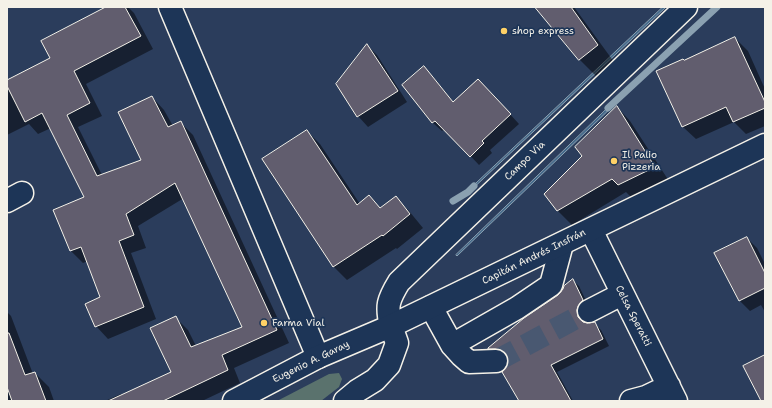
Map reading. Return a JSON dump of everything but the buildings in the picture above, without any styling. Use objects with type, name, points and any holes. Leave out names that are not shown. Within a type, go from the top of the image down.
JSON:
[{"type":"street","points":[[170,7],[318,357]]},
{"type":"street","name":"Campo Via","points":[[391,326],[388,314],[389,302],[393,291],[399,282],[686,7]]},
{"type":"street","name":"Capitán Andrés Insfrán","points":[[391,326],[765,145]]},
{"type":"street","name":"Celsa Speratti","points":[[591,230],[673,393]]},
{"type":"street","points":[[452,345],[517,308],[551,285],[562,244]]},
{"type":"street","points":[[589,311],[622,294]]},
{"type":"street","points":[[431,307],[452,345],[469,362],[496,361]]},
{"type":"street","points":[[345,401],[357,391],[375,380],[389,365],[397,343],[391,326]]},
{"type":"street","name":"Eugenio A. Garay","points":[[234,401],[318,357],[391,326]]},
{"type":"street","points":[[631,401],[673,393]]},
{"type":"green space","points":[[339,373],[342,379],[339,387],[321,401],[277,401],[329,374]]},
{"type":"water","points":[[663,7],[666,7],[468,193],[467,192]]},
{"type":"water","points":[[615,101],[616,103],[457,256],[456,255]]},
{"type":"waterway","points":[[608,108],[717,7]]},
{"type":"waterway","points":[[453,201],[468,192],[474,186]]},
{"type":"tunnel","points":[[496,361],[589,311]]},
{"type":"place","name":"shop express","points":[[504,31]]},
{"type":"place","name":"Il Palio Pizzeria","points":[[614,161]]},
{"type":"place","name":"Farma Vial","points":[[264,323]]}]
